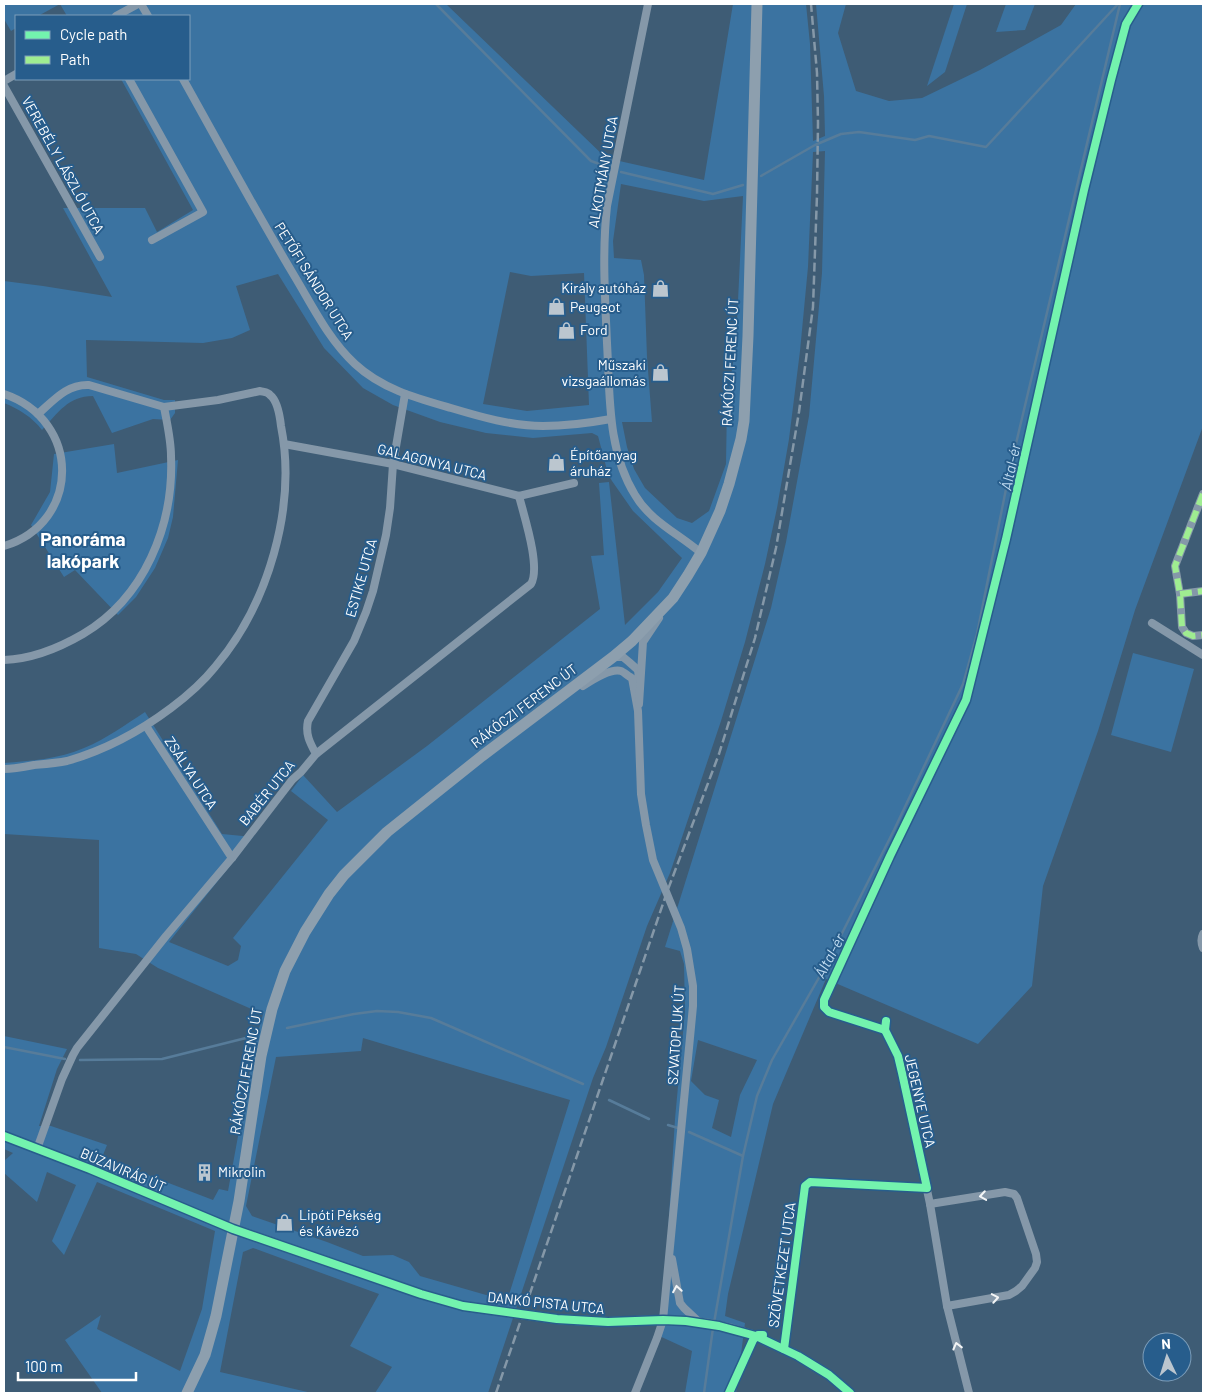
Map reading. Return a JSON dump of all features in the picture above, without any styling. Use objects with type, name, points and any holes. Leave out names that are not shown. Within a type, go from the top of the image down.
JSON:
[{"type":"main road","name":"RÁKÓCZI FERENC ÚT","points":[[187,1393],[204,1355],[218,1306],[239,1201],[261,1056],[272,1009],[285,972],[309,924],[344,875],[387,832],[482,756],[618,657],[673,598],[700,553],[720,511],[734,469],[744,421],[757,4]]},
{"type":"street","points":[[118,15],[139,4],[147,15]]},
{"type":"street","name":"ALKOTMÁNY UTCA","points":[[648,4],[604,229],[603,265],[611,419],[621,465],[635,495],[645,509],[700,553]]},
{"type":"street","points":[[4,81],[15,75]]},
{"type":"street","points":[[130,80],[203,212],[152,240]]},
{"type":"street","name":"PETŐFI SÁNDOR UTCA","points":[[184,80],[280,253],[319,317],[337,344],[363,371],[389,387],[405,394],[502,422],[542,426],[581,424],[611,419]]},
{"type":"street","name":"VEREBÉLY LÁSZLÓ UTCA","points":[[4,86],[100,257]]},
{"type":"street","points":[[4,769],[65,761],[115,744],[146,726],[182,700],[214,669],[234,642],[250,612],[267,574],[280,528],[283,507],[284,444],[275,400],[266,393],[260,391],[218,400],[164,407],[81,384],[65,391],[38,414]]},
{"type":"street","points":[[4,394],[22,402],[38,414],[51,430],[60,453],[62,471],[60,489],[53,507],[41,524],[25,537],[4,546]]},
{"type":"street","name":"ESTIKE UTCA","points":[[316,754],[309,741],[307,726],[316,705],[354,641],[375,583],[386,535],[393,464],[405,394]]},
{"type":"street","points":[[4,660],[26,657],[42,652],[82,635],[104,620],[117,608],[139,581],[156,548],[167,508],[171,455],[164,407]]},
{"type":"street","name":"GALAGONYA UTCA","points":[[284,444],[393,464],[519,496],[574,483]]},
{"type":"street","points":[[1203,494],[1176,566],[1182,627],[1193,636],[1203,635]]},
{"type":"street","name":"BABÉR UTCA","points":[[37,1149],[62,1079],[77,1048],[166,936],[232,858],[292,780],[316,754],[531,584],[534,576],[533,556],[519,496]]},
{"type":"street","points":[[1180,594],[1203,591]]},
{"type":"street","name":"SZVATOPLUK ÚT","points":[[638,711],[643,642],[673,598]]},
{"type":"street","points":[[1152,623],[1203,656]]},
{"type":"street","points":[[618,657],[638,670],[641,685]]},
{"type":"street","name":"SZVATOPLUK ÚT","points":[[618,657],[632,678],[638,711],[641,794],[653,860],[688,949],[693,986],[693,1006],[663,1320],[635,1393]]},
{"type":"street","points":[[547,707],[597,677],[621,671],[632,678]]},
{"type":"street","name":"ZSÁLYA UTCA","points":[[146,726],[232,858]]},
{"type":"street","points":[[1203,934],[1203,948]]},
{"type":"street","name":"JEGENYE UTCA","points":[[886,1021],[885,1030],[898,1056],[902,1073],[930,1204],[947,1306],[969,1393]]},
{"type":"street","name":"BÚZAVIRÁG ÚT","points":[[4,1136],[90,1169],[232,1229]]},
{"type":"street","name":"SZÖVETKEZET UTCA","points":[[784,1349],[805,1186],[810,1182],[926,1188]]},
{"type":"street","points":[[930,1204],[1010,1192],[1017,1198],[1036,1254],[1037,1262],[1035,1268],[1016,1291],[1009,1295],[947,1306]]},
{"type":"street","name":"DANKÓ PISTA UTCA","points":[[232,1229],[421,1294],[463,1306],[524,1315],[608,1322],[663,1320],[710,1324],[756,1336],[815,1366],[850,1393]]},
{"type":"street","name":"SZVATOPLUK ÚT","points":[[671,1247],[680,1303],[684,1308],[710,1324]]},
{"type":"shaded area","points":[[4,4],[60,4],[40,15],[15,15],[15,29],[11,31],[4,19]]},
{"type":"shaded area","points":[[60,4],[446,4],[606,158],[704,180],[733,4],[806,4],[810,44],[813,141],[825,136],[824,96],[816,4],[846,4],[838,33],[856,91],[889,101],[922,98],[980,70],[1061,25],[1076,4],[1203,4],[1203,426],[1135,610],[1098,731],[1043,886],[1032,986],[978,1044],[826,979],[773,1104],[728,1294],[725,1316],[745,1323],[736,1393],[685,1393],[692,1351],[655,1334],[663,1315],[675,1119],[685,1011],[684,964],[680,951],[665,947],[771,608],[786,542],[809,416],[822,273],[825,151],[813,152],[808,267],[789,439],[765,564],[745,642],[721,721],[670,873],[647,926],[606,1047],[593,1078],[488,1393],[375,1393],[392,1367],[350,1346],[379,1294],[253,1248],[243,1252],[220,1372],[312,1393],[102,1393],[65,1340],[101,1315],[97,1329],[180,1371],[202,1309],[215,1231],[97,1182],[64,1255],[52,1241],[76,1185],[47,1172],[37,1202],[4,1173],[4,1161],[13,1153],[4,1149],[4,1036],[67,1049],[57,1069],[39,1126],[51,1126],[107,1145],[103,1155],[106,1159],[213,1200],[219,1189],[228,1191],[255,1043],[263,1014],[158,968],[136,954],[99,948],[99,840],[4,834],[4,763],[44,759],[74,752],[108,736],[145,712],[222,834],[253,837],[169,942],[228,966],[238,960],[241,946],[233,938],[328,820],[291,791],[303,775],[337,812],[427,746],[600,609],[591,556],[604,555],[599,483],[609,482],[625,625],[658,592],[682,558],[633,511],[612,481],[608,474],[598,436],[592,433],[533,438],[486,433],[440,422],[393,405],[363,388],[324,348],[278,274],[236,286],[250,330],[232,338],[203,343],[86,340],[87,377],[164,400],[175,400],[175,413],[170,420],[153,419],[112,433],[93,396],[70,402],[42,430],[25,414],[4,403],[4,281],[112,297],[63,208],[145,208],[157,232],[193,210],[122,80],[190,80],[190,15],[66,15]],"holes":[[[621,184],[704,201],[743,196],[736,343],[727,402],[726,464],[709,511],[692,523],[677,518],[645,488],[634,469],[627,447],[622,422],[652,422],[644,275],[641,260],[614,258],[613,241]],[[510,272],[531,276],[584,273],[589,405],[527,411],[483,404]],[[363,1038],[570,1100],[507,1301],[420,1276],[409,1262],[393,1255],[363,1256],[252,1216],[246,1206],[276,1057],[361,1051]],[[698,1040],[757,1060],[740,1095],[731,1137],[712,1128],[719,1100],[705,1095],[691,1081]]]},
{"type":"shaded area","points":[[954,4],[967,4],[945,72],[927,86]]},
{"type":"shaded area","points":[[1006,4],[1035,4],[1025,30],[996,32]]},
{"type":"shaded area","points":[[114,444],[117,473],[178,460],[173,517],[168,538],[155,568],[136,597],[118,615],[75,570],[64,577],[31,525],[50,492],[54,454]]},
{"type":"shaded area","points":[[1133,653],[1194,669],[1171,752],[1111,735]]},
{"type":"waterway","points":[[436,4],[591,161],[611,168]]},
{"type":"waterway","points":[[761,176],[815,145],[841,134],[859,132],[915,140],[929,136],[986,147],[1118,4]]},
{"type":"waterway","name":"Által-ér","points":[[714,1323],[743,1156],[757,1096],[772,1060],[825,967],[894,830],[963,684],[977,634],[1010,469],[1120,4]]},
{"type":"waterway","points":[[621,172],[713,194],[743,185]]},
{"type":"waterway","points":[[287,1028],[377,1011],[398,1012],[431,1018],[583,1084]]},
{"type":"waterway","points":[[80,1060],[162,1059],[254,1036]]},
{"type":"waterway","points":[[4,1047],[65,1059]]},
{"type":"waterway","points":[[609,1100],[649,1119]]},
{"type":"waterway","points":[[668,1125],[678,1128]]},
{"type":"waterway","points":[[689,1132],[743,1156]]},
{"type":"waterway","name":"Által-ér","points":[[704,1393],[713,1328]]},
{"type":"railway","points":[[496,1393],[667,892],[719,754],[755,638],[776,548],[799,412],[813,307],[818,123],[817,73],[811,4]]},
{"type":"marked path","points":[[1203,494],[1175,566],[1180,594],[1182,627],[1186,633],[1193,636],[1203,635]]},
{"type":"marked path","points":[[1180,594],[1203,591]]},
{"type":"cycle path","points":[[885,1030],[829,1012],[824,1007],[824,1000],[890,856],[966,700],[1006,539],[1084,190],[1111,80],[1126,24],[1138,4]]},
{"type":"cycle path","points":[[784,1349],[805,1186],[810,1182],[927,1188],[898,1056],[885,1030],[886,1021]]},
{"type":"cycle path","points":[[4,1136],[90,1169],[233,1229],[421,1294],[463,1306],[557,1319],[608,1322],[663,1320],[719,1326],[756,1336],[798,1356],[829,1375],[850,1393]]},
{"type":"cycle path","points":[[729,1393],[753,1340],[758,1335],[763,1335]]},
{"type":"place","name":"Király autóház","points":[[660,288]]},
{"type":"place","name":"Peugeot","points":[[556,307]]},
{"type":"place","name":"Ford","points":[[566,330]]},
{"type":"place","name":"Műszaki vizsgaállomás","points":[[660,373]]},
{"type":"place","name":"Építőanyag áruház","points":[[556,463]]},
{"type":"place","name":"Mikrolin","points":[[204,1172]]},
{"type":"place","name":"Lipóti Pékség és Kávézó","points":[[285,1223]]},
{"type":"district","name":"Panoráma lakópark","points":[[83,550]]}]
